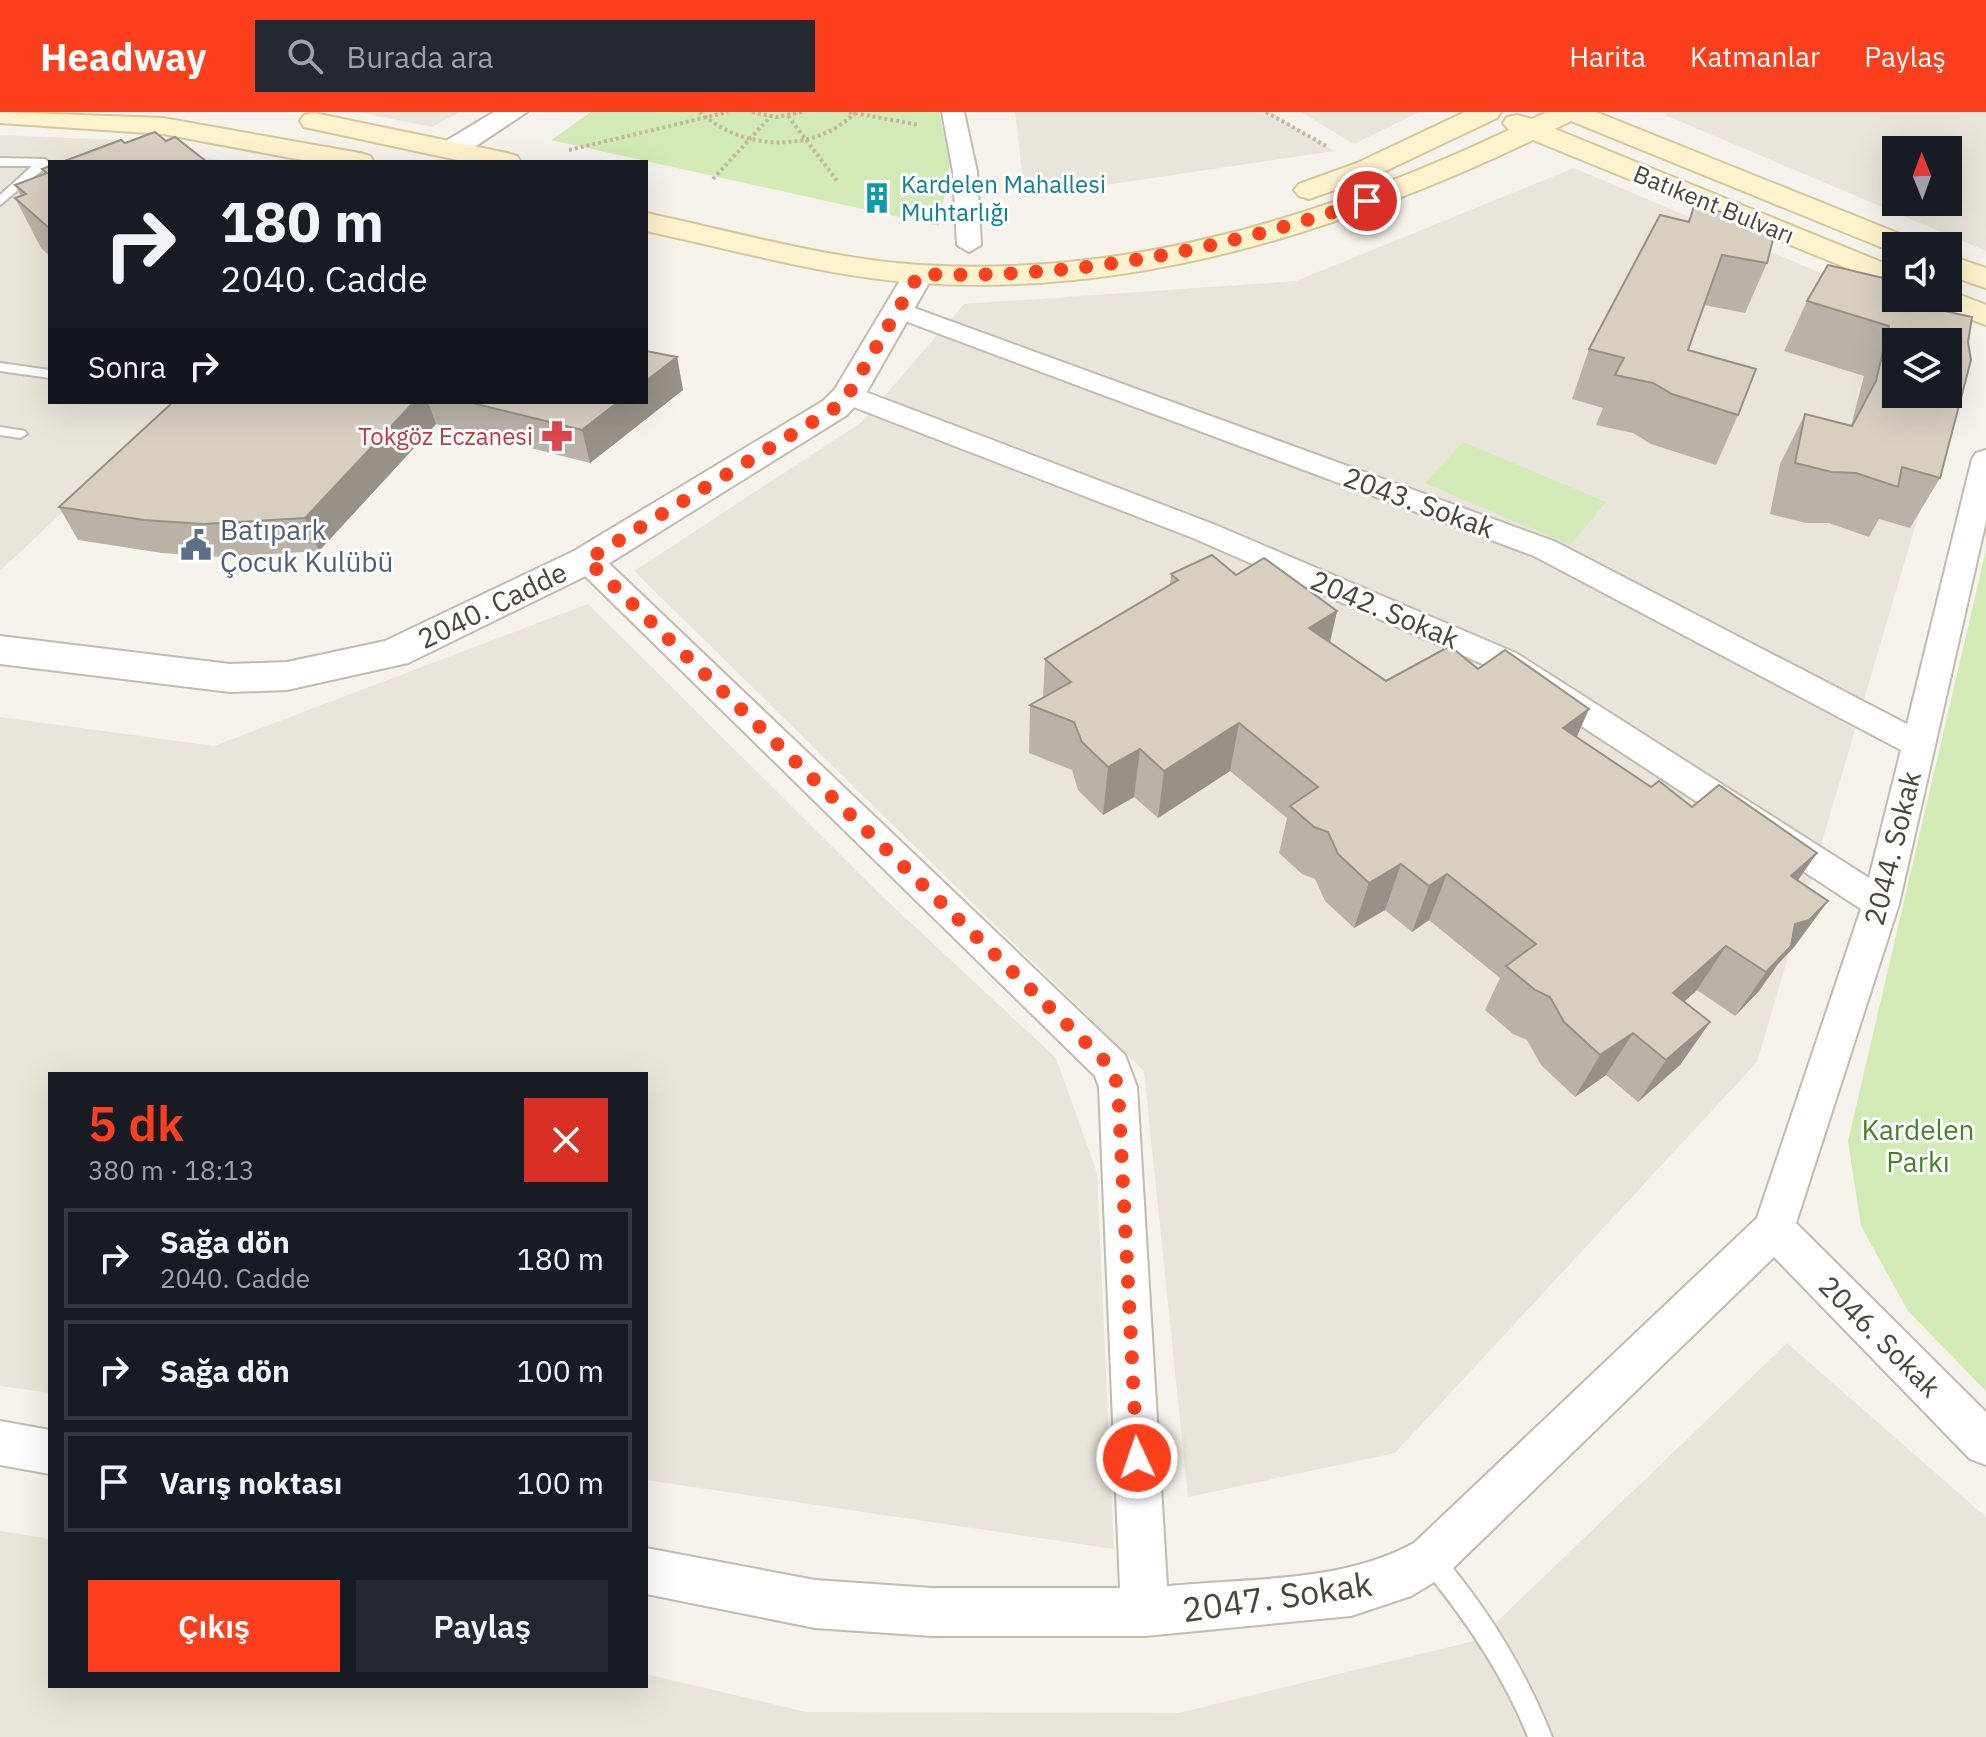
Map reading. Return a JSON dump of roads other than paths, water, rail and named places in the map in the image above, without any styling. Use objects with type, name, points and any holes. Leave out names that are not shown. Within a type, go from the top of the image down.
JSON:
[{"type":"main road","points":[[1285,197],[1367,169],[1487,112]]},
{"type":"main road","name":"Batıkent Bulvarı","points":[[1494,112],[1882,273]]},
{"type":"main road","points":[[648,222],[851,264],[919,274],[1075,269],[1221,244],[1387,194],[1570,112]]},
{"type":"main road","name":"Batıkent Bulvarı","points":[[1570,112],[1882,237]]},
{"type":"main road","points":[[280,114],[498,160]]},
{"type":"main road","points":[[0,115],[163,126],[349,160]]},
{"type":"main road","points":[[919,274],[960,244]]},
{"type":"main road","points":[[1962,270],[1986,279]]},
{"type":"main road","points":[[1962,306],[1986,316]]},
{"type":"street","points":[[451,150],[513,112]]},
{"type":"street","points":[[955,122],[965,172],[960,244]]},
{"type":"street","name":"2040. Cadde","points":[[0,650],[199,675],[287,676],[394,653],[587,560],[817,421],[848,395],[919,274]]},
{"type":"street","name":"2043. Sokak","points":[[898,310],[1545,549],[1918,744]]},
{"type":"street","name":"2042. Sokak","points":[[848,395],[1203,531],[1505,661],[1881,904]]},
{"type":"street","name":"2044. Sokak","points":[[1774,1229],[1881,904],[1986,459]]},
{"type":"street","points":[[587,560],[1111,1067],[1118,1087],[1145,1612]]},
{"type":"street","name":"2047. Sokak","points":[[648,1571],[815,1604],[932,1612],[1145,1612],[1351,1592],[1394,1579],[1430,1559],[1774,1229]]},
{"type":"street","name":"2046. Sokak","points":[[1774,1229],[1986,1443]]},
{"type":"street","points":[[0,1443],[48,1452]]},
{"type":"lane","points":[[0,162],[47,163]]},
{"type":"lane","points":[[0,201],[47,163]]},
{"type":"lane","points":[[0,367],[48,374]]},
{"type":"lane","points":[[0,431],[20,434]]},
{"type":"lane","points":[[1430,1559],[1496,1644],[1528,1703],[1540,1737]]},
{"type":"place","name":"Kardelen Mahallesi Muhtarlığı","points":[[877,198]]},
{"type":"place","name":"Tokgöz Eczanesi","points":[[557,436]]},
{"type":"place","name":"Batıpark Çocuk Kulübü","points":[[196,545]]},
{"type":"park label","name":"Kardelen Parkı","points":[[1918,1145]]}]
